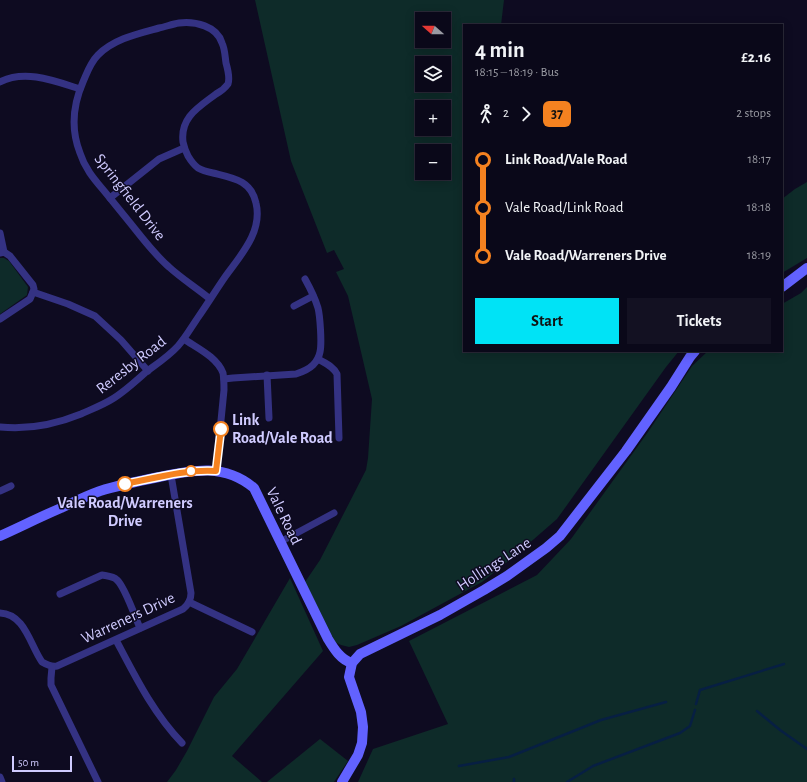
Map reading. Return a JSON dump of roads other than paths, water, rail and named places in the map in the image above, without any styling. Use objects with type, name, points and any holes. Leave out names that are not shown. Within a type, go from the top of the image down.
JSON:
[{"type":"street","name":"Springfield Drive","points":[[184,148],[183,130],[190,114],[222,91],[227,85],[229,78],[223,43],[218,34],[202,25],[180,23],[121,39],[97,56],[89,67],[80,88],[76,104],[74,120],[75,135],[79,152],[88,171],[155,253],[168,267],[210,299]]},
{"type":"street","points":[[0,82],[16,77],[31,76],[80,88]]},
{"type":"street","points":[[110,198],[159,159],[184,148]]},
{"type":"street","name":"Reresby Road","points":[[0,427],[27,428],[43,426],[68,419],[98,407],[116,397],[172,353],[184,339],[248,245],[257,223],[258,212],[251,190],[239,180],[199,169],[193,164],[184,148]]},
{"type":"street","points":[[0,233],[2,252],[10,256],[34,288],[34,292],[30,299],[0,319]]},
{"type":"street","points":[[783,286],[807,268]]},
{"type":"street","points":[[224,379],[296,374],[313,366],[318,359],[321,344],[319,313],[318,306],[305,279]]},
{"type":"street","points":[[34,292],[68,304],[95,316],[121,340],[148,371]]},
{"type":"street","points":[[294,306],[313,296]]},
{"type":"street","points":[[184,339],[218,364],[224,379],[216,471]]},
{"type":"street","name":"Hollings Lane","points":[[352,663],[360,654],[440,615],[507,576],[560,536],[626,451],[694,352]]},
{"type":"street","points":[[318,359],[335,370],[339,438]]},
{"type":"street","points":[[267,375],[269,418]]},
{"type":"street","name":"Vale Road","points":[[0,536],[99,492],[122,485],[189,471],[216,471],[234,476],[246,481],[254,488],[330,643],[339,655],[348,662],[352,663]]},
{"type":"street","name":"Warreners Drive","points":[[52,666],[57,666],[116,640],[183,610],[187,606],[191,593],[171,475]]},
{"type":"street","points":[[0,491],[11,486]]},
{"type":"street","points":[[280,542],[334,513]]},
{"type":"street","points":[[60,594],[102,575],[116,578],[121,584],[140,628]]},
{"type":"street","points":[[189,602],[252,632]]},
{"type":"street","points":[[0,613],[5,613],[18,620],[24,627],[42,662],[52,666],[51,685],[98,782]]},
{"type":"street","points":[[116,640],[146,697],[171,732],[182,743]]},
{"type":"street","points":[[342,782],[358,755],[362,743],[363,727],[361,712],[349,677],[352,663]]},
{"type":"street","points":[[0,777],[2,782]]},
{"type":"waterway","points":[[696,704],[700,690],[784,664]]},
{"type":"waterway","points":[[459,766],[509,757],[601,720],[666,702]]},
{"type":"waterway","points":[[567,782],[593,766],[680,733],[690,726],[695,710]]},
{"type":"waterway","points":[[757,711],[780,730],[807,749]]},
{"type":"place","name":"Link Road/Vale Road","points":[[221,429]]},
{"type":"place","name":"Vale Road/Warreners Drive","points":[[125,484]]}]
